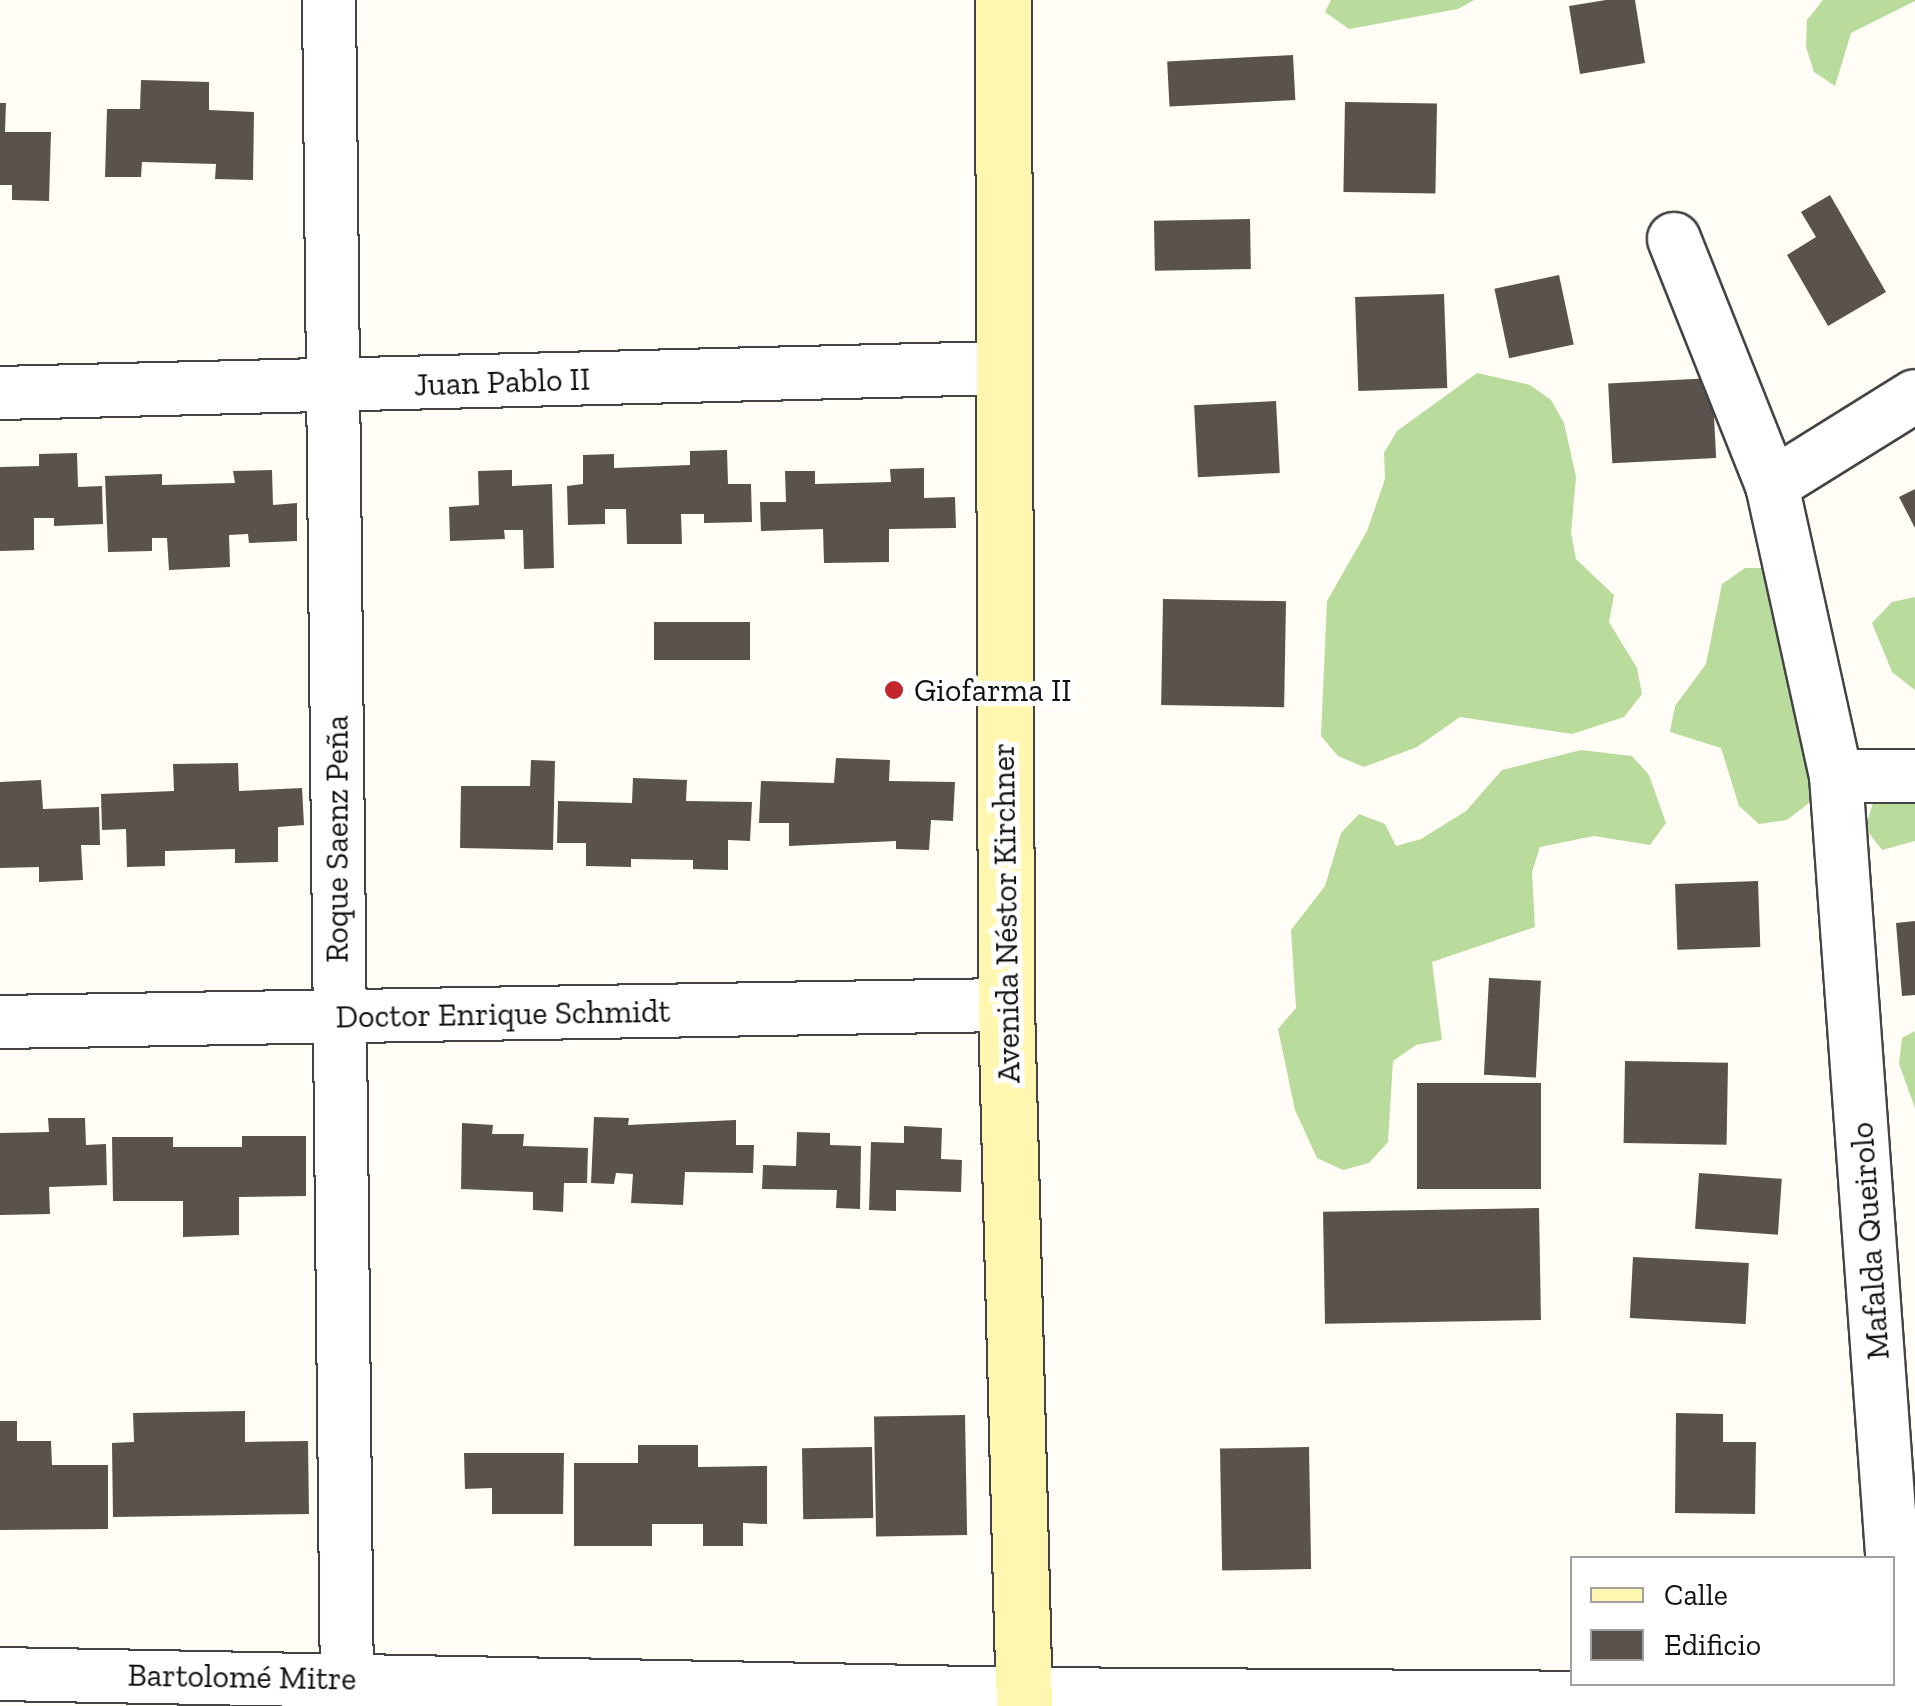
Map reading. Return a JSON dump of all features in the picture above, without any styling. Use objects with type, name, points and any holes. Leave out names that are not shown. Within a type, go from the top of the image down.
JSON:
[{"type":"main road","name":"Avenida Néstor Kirchner","points":[[1004,0],[1006,1005],[1024,1700]]},
{"type":"street","name":"Roque Saenz Peña","points":[[329,0],[347,1678]]},
{"type":"street","name":"Mafalda Queirolo","points":[[1674,239],[1772,485],[1836,776],[1907,1702]]},
{"type":"street","name":"Juan Pablo II","points":[[0,393],[1004,368]]},
{"type":"street","points":[[1772,485],[1915,396]]},
{"type":"street","points":[[1836,776],[1915,776]]},
{"type":"street","name":"Doctor Enrique Schmidt","points":[[0,1022],[1006,1005]]},
{"type":"street","name":"Bartolomé Mitre","points":[[0,1674],[347,1678],[1024,1700],[1907,1702]]},
{"type":"green space","points":[[1331,0],[1474,0],[1458,9],[1349,29],[1325,12]]},
{"type":"green space","points":[[1823,0],[1915,1],[1851,33],[1835,86],[1814,72],[1806,47],[1807,20]]},
{"type":"green space","points":[[1477,373],[1530,385],[1551,400],[1564,423],[1576,477],[1571,533],[1576,559],[1614,595],[1609,622],[1637,668],[1642,694],[1624,717],[1572,734],[1460,717],[1417,747],[1364,767],[1338,756],[1321,736],[1327,601],[1367,531],[1385,479],[1384,453],[1397,431]]},
{"type":"green space","points":[[1745,568],[1773,568],[1815,776],[1809,803],[1787,820],[1759,824],[1739,806],[1721,748],[1670,732],[1675,706],[1706,664],[1722,584]]},
{"type":"green space","points":[[1915,597],[1915,690],[1892,672],[1872,623],[1892,602]]},
{"type":"green space","points":[[1581,750],[1632,756],[1649,775],[1666,823],[1650,845],[1594,836],[1540,847],[1532,872],[1535,927],[1432,962],[1442,1040],[1416,1045],[1393,1061],[1388,1142],[1369,1163],[1343,1170],[1317,1158],[1295,1110],[1278,1029],[1296,1008],[1291,930],[1325,886],[1341,833],[1359,814],[1385,824],[1396,846],[1421,839],[1466,811],[1502,770]]},
{"type":"green space","points":[[1915,781],[1915,841],[1882,850],[1865,828],[1874,800]]},
{"type":"green space","points":[[1915,1031],[1915,1108],[1899,1064],[1902,1038]]},
{"type":"building","points":[[1635,0],[1645,63],[1580,74],[1569,6]]},
{"type":"building","points":[[1293,55],[1295,100],[1170,107],[1167,62]]},
{"type":"building","points":[[141,80],[209,82],[209,110],[254,112],[253,180],[215,179],[216,164],[142,162],[141,177],[105,177],[107,109],[140,109]]},
{"type":"building","points":[[1345,102],[1437,104],[1435,194],[1343,192]]},
{"type":"building","points":[[0,103],[6,103],[5,132],[51,132],[49,201],[12,200],[12,185],[0,185]]},
{"type":"building","points":[[1830,195],[1886,292],[1828,326],[1787,255],[1816,237],[1801,212]]},
{"type":"building","points":[[1250,219],[1251,269],[1155,271],[1154,221]]},
{"type":"building","points":[[1559,275],[1574,344],[1509,358],[1494,289]]},
{"type":"building","points":[[1444,294],[1447,388],[1358,391],[1355,297]]},
{"type":"building","points":[[1712,378],[1716,458],[1612,463],[1608,383]]},
{"type":"building","points":[[1276,401],[1280,473],[1198,477],[1194,405]]},
{"type":"building","points":[[727,450],[728,484],[751,484],[752,522],[704,523],[704,514],[681,514],[682,544],[627,544],[626,509],[605,509],[605,524],[568,525],[567,486],[583,484],[583,455],[614,454],[614,468],[690,465],[690,451]]},
{"type":"building","points":[[77,453],[78,487],[102,486],[103,524],[54,526],[54,518],[34,518],[34,550],[0,551],[0,467],[39,466],[39,454]]},
{"type":"building","points":[[924,468],[924,498],[955,497],[956,528],[889,529],[889,562],[824,563],[823,529],[761,531],[760,502],[786,502],[785,471],[815,471],[815,484],[891,482],[890,469]]},
{"type":"building","points":[[272,470],[273,505],[297,503],[297,541],[249,543],[248,534],[229,535],[230,567],[169,570],[167,538],[152,538],[152,551],[108,552],[105,476],[162,474],[162,485],[235,483],[233,471]]},
{"type":"building","points":[[512,470],[512,486],[552,484],[554,568],[524,569],[523,530],[504,530],[505,539],[450,541],[449,507],[479,505],[478,471]]},
{"type":"building","points":[[1915,489],[1915,528],[1899,497]]},
{"type":"building","points":[[1163,599],[1286,601],[1284,707],[1161,705]]},
{"type":"building","points":[[654,622],[750,622],[750,660],[654,660]]},
{"type":"building","points":[[836,758],[890,760],[889,781],[955,782],[953,821],[931,820],[929,850],[896,849],[896,841],[789,846],[789,823],[759,823],[761,781],[834,783]]},
{"type":"building","points":[[531,760],[555,761],[553,850],[460,848],[461,786],[530,786]]},
{"type":"building","points":[[238,763],[239,791],[302,788],[304,825],[278,827],[278,862],[235,863],[235,849],[165,851],[165,866],[127,867],[126,829],[102,830],[101,794],[174,791],[173,764]]},
{"type":"building","points":[[633,778],[687,780],[686,801],[752,802],[750,841],[728,840],[728,870],[693,869],[693,860],[631,859],[631,867],[586,866],[586,843],[557,843],[558,801],[632,803]]},
{"type":"building","points":[[41,780],[43,809],[99,807],[100,845],[81,845],[83,880],[39,882],[39,867],[0,868],[0,782]]},
{"type":"building","points":[[1758,881],[1760,947],[1677,950],[1675,884]]},
{"type":"building","points":[[1915,921],[1915,995],[1902,996],[1896,923]]},
{"type":"building","points":[[1489,978],[1541,981],[1536,1078],[1484,1075]]},
{"type":"building","points":[[1625,1061],[1728,1063],[1727,1145],[1624,1143]]},
{"type":"building","points":[[1417,1083],[1541,1083],[1541,1189],[1417,1189]]},
{"type":"building","points":[[594,1117],[629,1118],[628,1125],[736,1120],[736,1145],[754,1145],[753,1173],[685,1172],[683,1205],[631,1203],[633,1174],[616,1173],[614,1184],[591,1183]]},
{"type":"building","points":[[48,1118],[85,1118],[86,1145],[106,1144],[107,1185],[49,1187],[50,1214],[0,1215],[0,1133],[49,1132]]},
{"type":"building","points":[[462,1123],[493,1125],[492,1134],[524,1134],[523,1146],[588,1148],[587,1183],[564,1183],[563,1212],[533,1210],[533,1192],[461,1189]]},
{"type":"building","points":[[904,1126],[942,1128],[941,1159],[962,1160],[961,1192],[896,1190],[896,1211],[869,1210],[871,1142],[904,1143]]},
{"type":"building","points":[[797,1132],[830,1133],[830,1145],[861,1146],[860,1209],[836,1208],[837,1190],[762,1189],[763,1165],[796,1166]]},
{"type":"building","points":[[242,1136],[306,1136],[306,1196],[239,1197],[239,1235],[183,1237],[183,1201],[113,1201],[112,1137],[173,1137],[173,1147],[242,1147]]},
{"type":"building","points":[[1699,1173],[1782,1179],[1778,1235],[1695,1229]]},
{"type":"building","points":[[1539,1208],[1541,1320],[1325,1324],[1323,1212]]},
{"type":"building","points":[[1633,1257],[1749,1263],[1746,1324],[1630,1318]]},
{"type":"building","points":[[245,1411],[245,1442],[308,1441],[309,1514],[113,1517],[112,1443],[134,1442],[133,1413]]},
{"type":"building","points":[[1676,1413],[1723,1414],[1723,1442],[1756,1442],[1755,1514],[1675,1513]]},
{"type":"building","points":[[965,1415],[967,1535],[876,1537],[874,1417]]},
{"type":"building","points":[[0,1421],[17,1421],[17,1441],[51,1441],[52,1465],[108,1465],[108,1529],[0,1530]]},
{"type":"building","points":[[638,1445],[698,1445],[698,1467],[767,1466],[767,1524],[743,1523],[743,1546],[703,1546],[703,1524],[652,1524],[652,1546],[574,1546],[574,1463],[638,1463]]},
{"type":"building","points":[[872,1447],[873,1518],[803,1519],[802,1448]]},
{"type":"building","points":[[1309,1447],[1311,1569],[1222,1571],[1220,1449]]},
{"type":"building","points":[[464,1453],[564,1453],[563,1514],[492,1514],[492,1488],[465,1489]]},
{"type":"place","name":"Giofarma II","points":[[894,690]]}]
